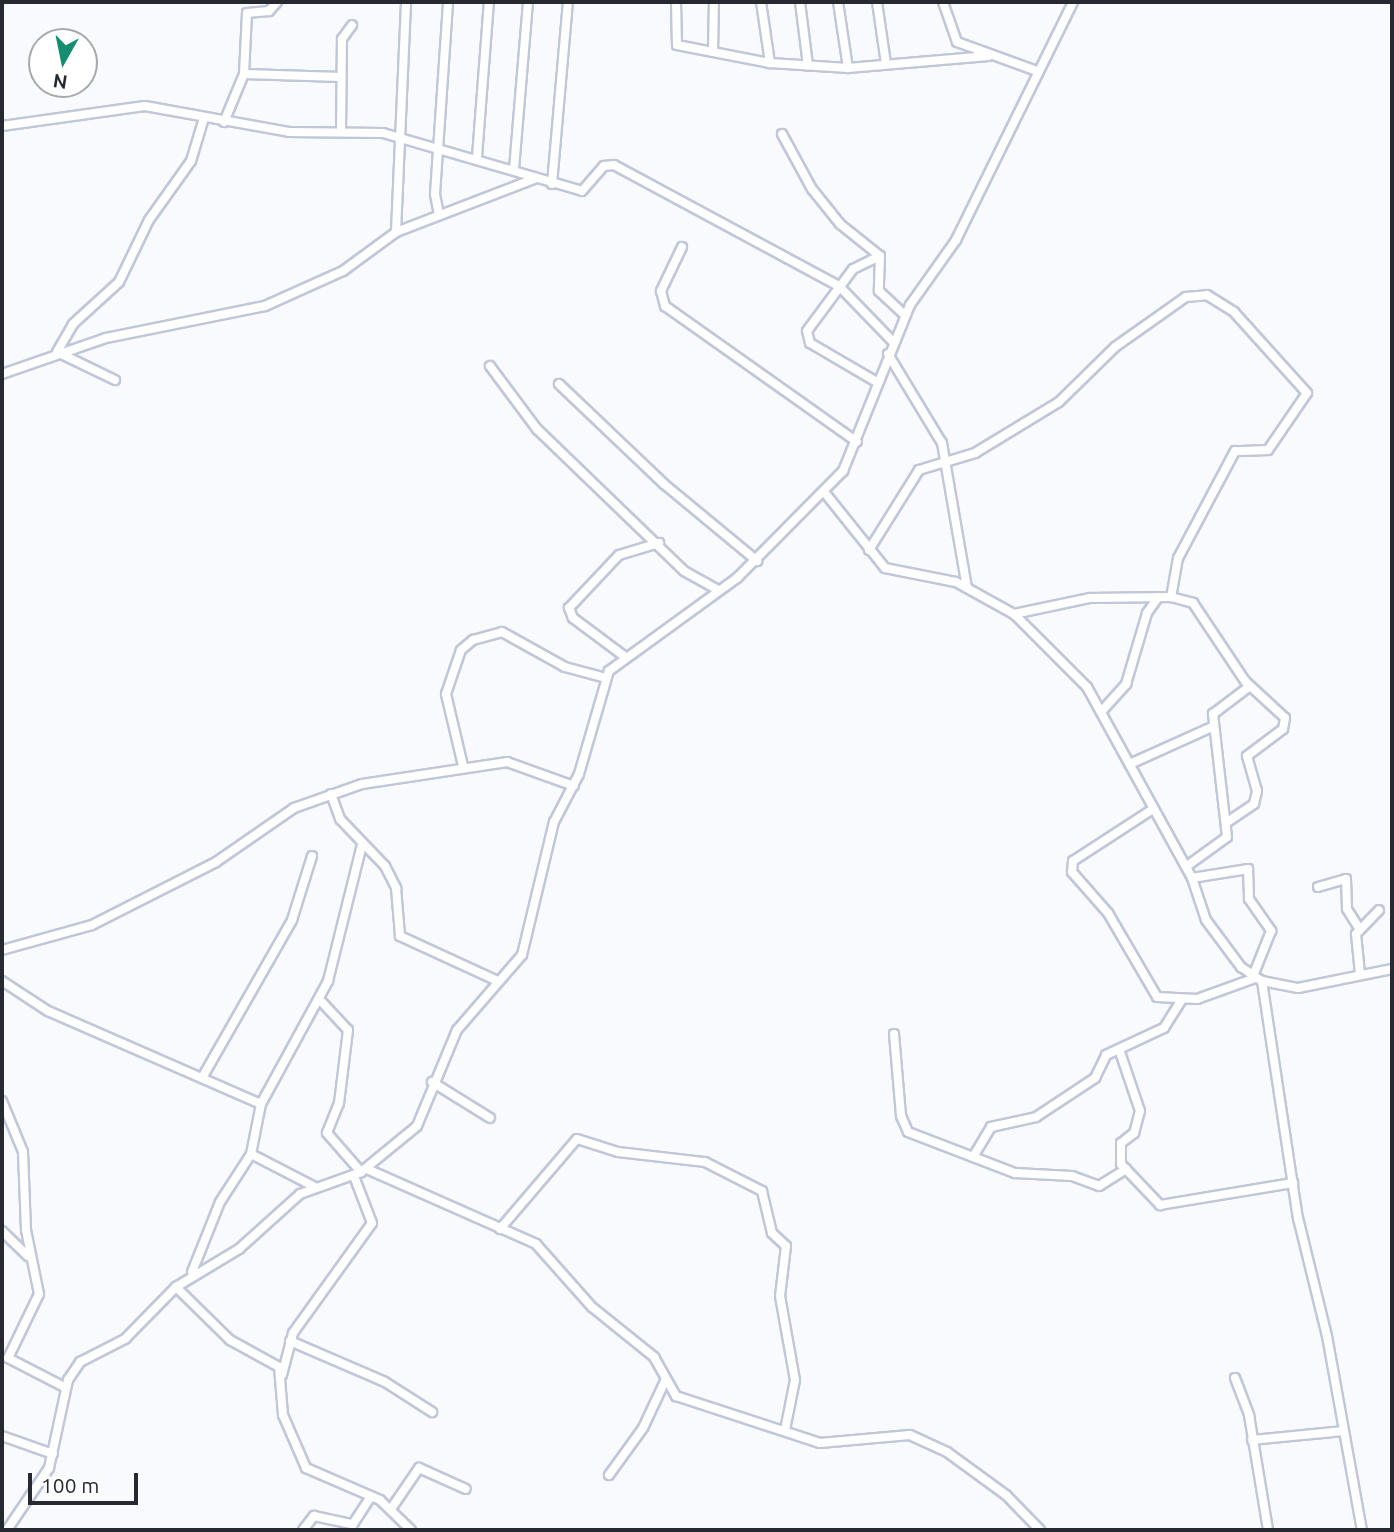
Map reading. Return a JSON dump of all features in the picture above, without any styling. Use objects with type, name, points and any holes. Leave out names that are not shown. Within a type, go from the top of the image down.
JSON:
[{"type":"street","points":[[224,122],[244,74],[247,13],[269,11],[277,2]]},
{"type":"street","points":[[396,232],[397,136],[406,2]]},
{"type":"street","points":[[439,215],[438,146],[447,2]]},
{"type":"street","points":[[477,157],[489,2]]},
{"type":"street","points":[[514,169],[528,2]]},
{"type":"street","points":[[552,184],[568,2]]},
{"type":"street","points":[[677,2],[674,40],[713,52],[770,63],[848,68],[988,56]]},
{"type":"street","points":[[713,52],[714,2]]},
{"type":"street","points":[[761,2],[770,63]]},
{"type":"street","points":[[800,2],[808,65]]},
{"type":"street","points":[[838,2],[848,68]]},
{"type":"street","points":[[877,2],[886,64]]},
{"type":"street","points":[[943,2],[957,42],[988,56],[1037,71]]},
{"type":"street","points":[[5,1528],[44,1479],[66,1388],[80,1362],[125,1339],[190,1275],[240,1249],[315,1186],[361,1172],[412,1132],[457,1030],[519,960],[530,934],[548,842],[574,786],[606,678],[624,656],[757,561],[825,493],[857,442],[875,381],[905,316],[956,240],[1073,2]]},
{"type":"street","points":[[341,132],[342,37],[352,25]]},
{"type":"street","points":[[244,74],[341,77]]},
{"type":"street","points":[[2,126],[145,106],[224,122],[397,136],[477,157],[552,184],[588,190],[604,166],[614,165],[839,286],[894,343]]},
{"type":"street","points":[[57,352],[72,324],[118,282],[149,220],[191,161],[204,118]]},
{"type":"street","points":[[782,134],[812,189],[840,224],[880,256]]},
{"type":"street","points":[[2,374],[57,352],[265,306],[343,271],[396,232],[538,178]]},
{"type":"street","points":[[682,247],[661,291],[665,306],[857,442]]},
{"type":"street","points":[[880,256],[879,291],[905,316]]},
{"type":"street","points":[[875,381],[807,338],[811,320],[853,270],[880,256]]},
{"type":"street","points":[[869,550],[914,475],[947,463],[1059,402],[1104,357],[1186,297],[1215,298],[1307,393],[1268,450],[1236,451],[1178,558],[1171,597]]},
{"type":"street","points":[[57,352],[115,380]]},
{"type":"street","points":[[888,354],[914,389],[947,463],[967,587]]},
{"type":"street","points":[[490,366],[537,429],[695,580],[718,590]]},
{"type":"street","points":[[559,384],[664,484],[757,561]]},
{"type":"street","points":[[825,493],[869,550],[892,572],[967,587],[1014,614],[1087,687],[1132,763],[1153,809],[1187,866],[1214,933],[1257,978]]},
{"type":"street","points":[[624,656],[573,618],[569,608],[619,555],[659,543]]},
{"type":"street","points":[[1101,712],[1126,684],[1147,613],[1158,597]]},
{"type":"street","points":[[1014,614],[1090,598],[1171,597],[1199,609],[1250,686],[1282,712],[1285,724],[1248,756],[1255,799],[1227,822]]},
{"type":"street","points":[[463,766],[446,694],[461,650],[473,640],[502,632],[565,667],[606,678]]},
{"type":"street","points":[[1187,866],[1224,842],[1227,822],[1212,727],[1217,705],[1250,686]]},
{"type":"street","points":[[1132,763],[1212,727]]},
{"type":"street","points":[[2,950],[71,934],[115,914],[216,862],[294,808],[331,794],[463,766],[517,763],[574,786]]},
{"type":"street","points":[[331,794],[340,819],[385,866],[396,888],[400,936],[498,981]]},
{"type":"street","points":[[1153,809],[1070,866],[1108,913],[1157,997],[1181,1001],[1215,995],[1257,978],[1308,987],[1392,969]]},
{"type":"street","points":[[190,1275],[220,1202],[251,1154],[261,1104],[319,999],[341,944],[362,845]]},
{"type":"street","points":[[202,1078],[292,920],[312,856]]},
{"type":"street","points":[[1192,878],[1248,869],[1249,899],[1271,931],[1257,978],[1293,1183],[1362,1530]]},
{"type":"street","points":[[1318,887],[1346,879],[1347,909],[1359,928],[1360,974]]},
{"type":"street","points":[[1359,928],[1374,921],[1379,910]]},
{"type":"street","points":[[2,981],[48,1011],[261,1104]]},
{"type":"street","points":[[319,999],[348,1030],[339,1103],[327,1133],[361,1172],[544,1250],[592,1307],[654,1357],[665,1381],[676,1396],[715,1413],[785,1430],[820,1443],[898,1433],[931,1443],[1006,1495],[1040,1530]]},
{"type":"street","points":[[973,1157],[991,1127],[1036,1117],[1095,1078],[1099,1060],[1164,1028],[1181,1001]]},
{"type":"street","points":[[894,1034],[902,1126],[1015,1173],[1079,1177],[1099,1186],[1126,1169]]},
{"type":"street","points":[[1119,1049],[1140,1111],[1134,1133],[1121,1143],[1126,1169],[1165,1207],[1293,1183]]},
{"type":"street","points":[[432,1082],[490,1118]]},
{"type":"street","points":[[2,1101],[24,1157],[31,1262],[39,1296],[8,1357],[66,1388]]},
{"type":"street","points":[[499,1229],[578,1139],[618,1152],[705,1162],[762,1191],[772,1233],[786,1246],[780,1296],[795,1380],[785,1430]]},
{"type":"street","points":[[251,1154],[315,1186]]},
{"type":"street","points":[[361,1172],[371,1227],[290,1341],[282,1375],[282,1408],[302,1463],[371,1496],[391,1509],[411,1530]]},
{"type":"street","points":[[2,1231],[31,1262]]},
{"type":"street","points":[[176,1287],[219,1332],[274,1362],[282,1375]]},
{"type":"street","points":[[290,1341],[385,1382],[432,1412]]},
{"type":"street","points":[[1235,1378],[1252,1440],[1268,1530]]},
{"type":"street","points":[[609,1475],[643,1429],[665,1381]]},
{"type":"street","points":[[1252,1440],[1343,1431]]},
{"type":"street","points":[[2,1436],[52,1454]]},
{"type":"street","points":[[391,1509],[419,1468],[466,1489]]},
{"type":"street","points":[[303,1530],[314,1516],[353,1524],[371,1496]]}]
